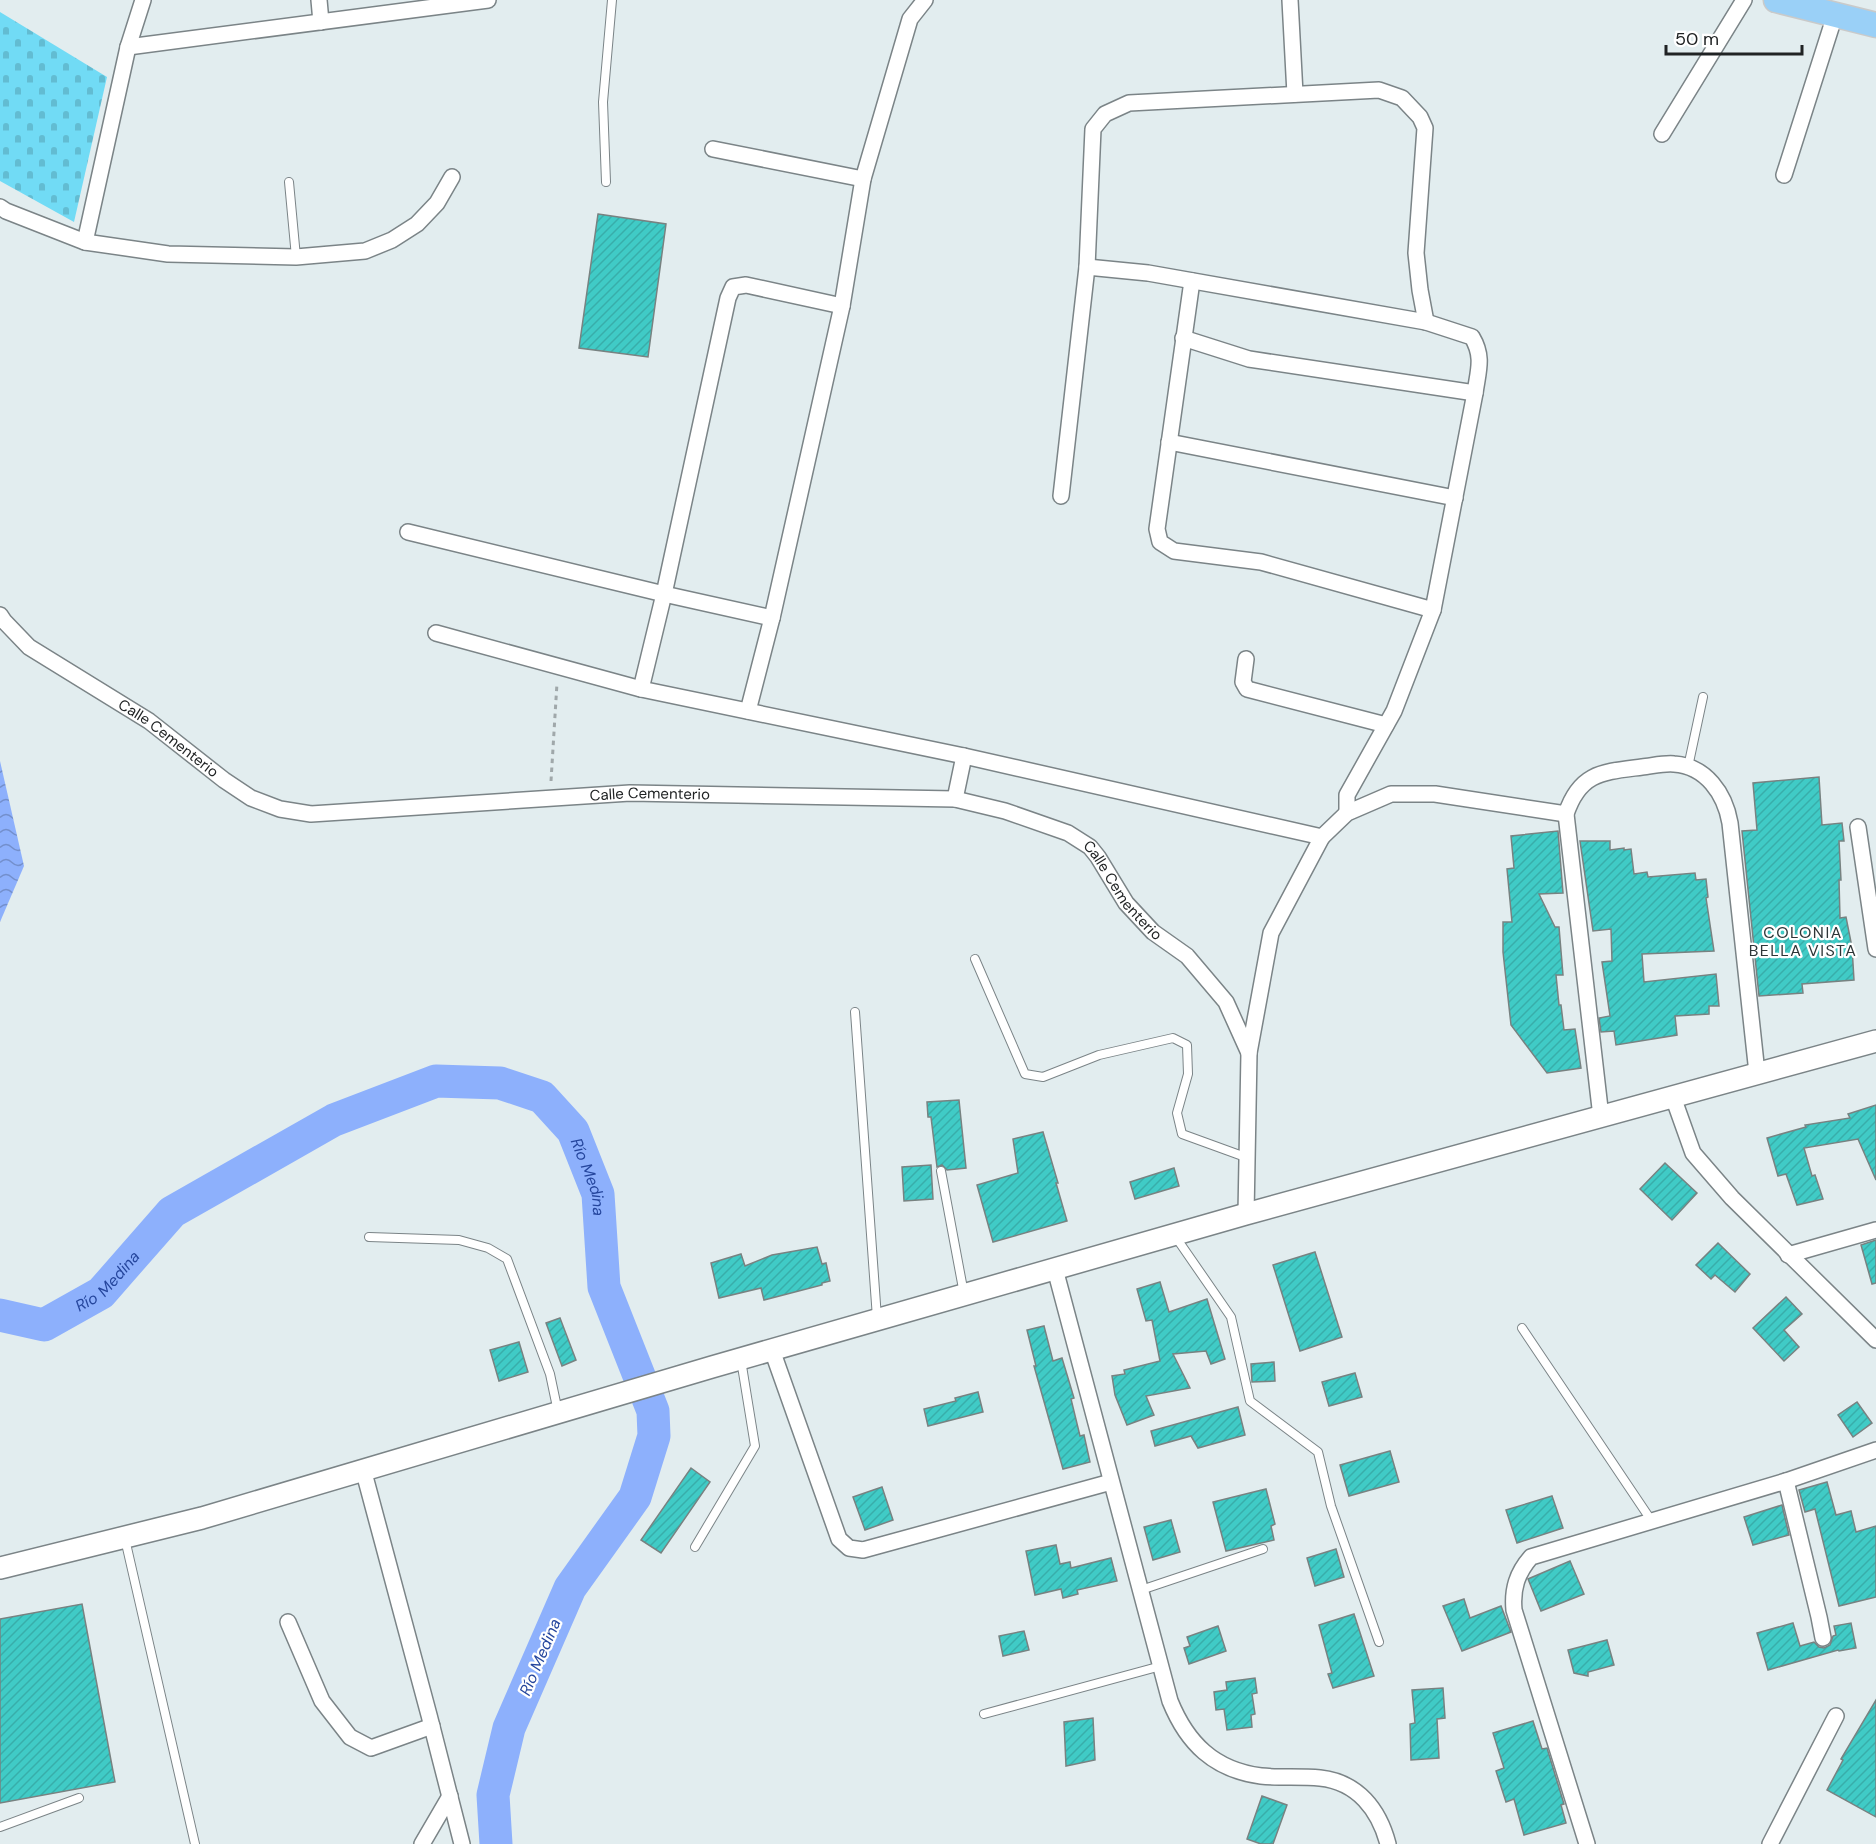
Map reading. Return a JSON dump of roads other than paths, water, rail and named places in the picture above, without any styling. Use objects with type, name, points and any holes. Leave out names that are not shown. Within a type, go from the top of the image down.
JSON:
[{"type":"highway","points":[[1776,0],[1839,7],[1868,23]]},
{"type":"main road","points":[[0,1568],[202,1518],[712,1367],[1246,1214],[1876,1041]]},
{"type":"street","points":[[86,242],[128,47],[143,0]]},
{"type":"street","points":[[319,0],[321,22]]},
{"type":"street","points":[[128,47],[488,0]]},
{"type":"street","points":[[748,711],[772,618],[842,306],[863,179],[910,19],[925,0]]},
{"type":"street","points":[[1290,0],[1295,94]]},
{"type":"street","points":[[1662,134],[1744,0]]},
{"type":"street","points":[[1784,175],[1839,7]]},
{"type":"street","points":[[1060,496],[1087,267],[1094,129],[1105,114],[1129,103],[1295,94],[1378,90],[1402,99],[1420,117],[1425,128],[1416,253],[1426,322]]},
{"type":"street","points":[[713,149],[863,179]]},
{"type":"street","points":[[0,207],[86,242],[168,254],[296,257],[365,251],[392,240],[417,224],[437,202],[452,177]]},
{"type":"street","points":[[1087,267],[1148,273],[1426,322],[1472,337],[1479,349],[1475,393],[1433,610],[1394,711],[1347,795],[1347,813]]},
{"type":"street","points":[[1192,281],[1157,529],[1160,542],[1174,551],[1261,562],[1433,610]]},
{"type":"street","points":[[641,689],[664,594],[728,298],[733,287],[746,285],[842,306]]},
{"type":"street","points":[[1183,338],[1249,359],[1475,393]]},
{"type":"street","points":[[1169,442],[1455,498]]},
{"type":"street","points":[[408,532],[772,618]]},
{"type":"street","name":"Calle Cementerio","points":[[0,615],[29,647],[149,721],[224,780],[251,798],[280,809],[311,814],[630,793],[955,799],[1005,811],[1068,833],[1090,847],[1126,903],[1154,932],[1187,956],[1226,1002],[1249,1053]]},
{"type":"street","points":[[436,633],[641,689],[964,756],[1322,837]]},
{"type":"street","points":[[1246,659],[1243,682],[1247,689],[1386,725]]},
{"type":"street","points":[[955,799],[964,756]]},
{"type":"street","points":[[1601,1116],[1566,814],[1576,792],[1584,783],[1605,771],[1674,764],[1688,767],[1702,774],[1722,795],[1727,808],[1757,1074]]},
{"type":"street","points":[[1246,1214],[1249,1053],[1271,933],[1322,837],[1347,813],[1391,794],[1435,794],[1566,814]]},
{"type":"street","points":[[1858,827],[1876,949]]},
{"type":"street","points":[[1673,1097],[1693,1153],[1732,1198],[1876,1340]]},
{"type":"street","points":[[1788,1255],[1876,1230]]},
{"type":"street","points":[[1055,1269],[1170,1701],[1178,1721],[1189,1738],[1204,1753],[1240,1772],[1261,1776],[1322,1778],[1352,1789],[1375,1811],[1383,1826],[1388,1844]]},
{"type":"street","points":[[772,1350],[839,1539],[849,1548],[863,1550],[1112,1482]]},
{"type":"street","points":[[1587,1844],[1514,1610],[1514,1587],[1524,1566],[1531,1557],[1786,1481],[1876,1450]]},
{"type":"street","points":[[363,1469],[462,1844]]},
{"type":"street","points":[[1786,1481],[1820,1617],[1823,1638]]},
{"type":"street","points":[[288,1622],[322,1701],[351,1737],[371,1748],[432,1726]]},
{"type":"street","points":[[1770,1844],[1836,1716]]},
{"type":"street","points":[[422,1844],[450,1796]]},
{"type":"lane","points":[[606,182],[603,102],[612,0]]},
{"type":"lane","points":[[289,182],[296,257]]},
{"type":"lane","points":[[1688,767],[1703,697]]},
{"type":"lane","points":[[975,959],[1025,1074],[1043,1077],[1099,1055],[1173,1038],[1187,1045],[1188,1074],[1177,1113],[1182,1134],[1248,1158]]},
{"type":"lane","points":[[855,1011],[877,1320]]},
{"type":"lane","points":[[941,1171],[964,1295]]},
{"type":"lane","points":[[1174,1235],[1231,1317],[1250,1401],[1318,1452],[1331,1506],[1378,1642]]},
{"type":"lane","points":[[369,1237],[459,1240],[488,1248],[507,1259],[550,1374],[559,1413]]},
{"type":"lane","points":[[1522,1328],[1651,1520]]},
{"type":"lane","points":[[695,1547],[755,1446],[741,1359]]},
{"type":"lane","points":[[124,1537],[195,1844]]},
{"type":"lane","points":[[1141,1590],[1263,1549]]},
{"type":"lane","points":[[984,1714],[1161,1666]]},
{"type":"lane","points":[[0,1827],[79,1798]]},
{"type":"water","points":[[0,761],[24,866],[0,922]]},
{"type":"waterway","name":"Río Medina","points":[[0,1315],[44,1325],[101,1293],[172,1212],[334,1120],[436,1081],[500,1083],[542,1097],[573,1131],[598,1194],[604,1287],[653,1411],[654,1436],[635,1497],[570,1588],[509,1728],[493,1795],[496,1844]]},
{"type":"district","name":"COLONIA BELLA VISTA","points":[[1803,941]]}]
